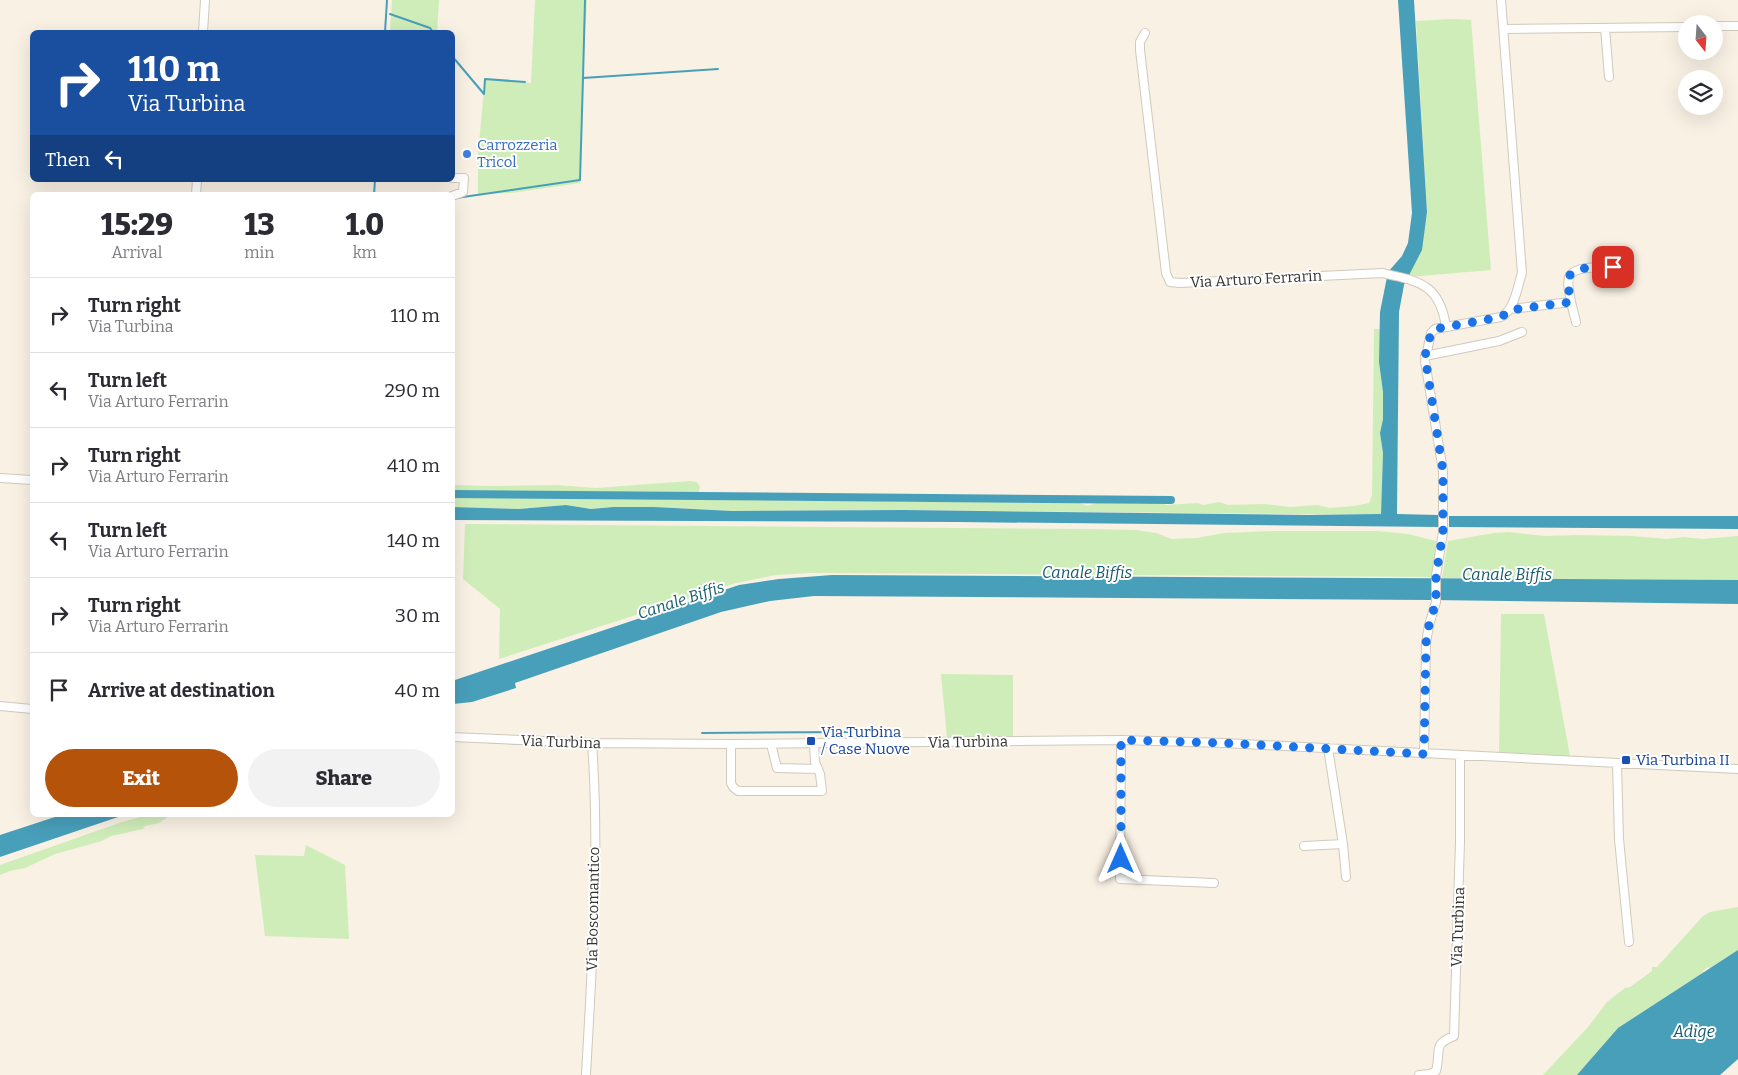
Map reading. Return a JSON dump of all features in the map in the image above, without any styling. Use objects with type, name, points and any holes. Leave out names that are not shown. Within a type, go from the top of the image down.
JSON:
[{"type":"street","points":[[203,30],[205,0]]},
{"type":"street","points":[[1424,754],[1426,643],[1436,602],[1436,576],[1443,532],[1443,471],[1425,356],[1431,333],[1435,329],[1501,317],[1507,313],[1510,310],[1522,267],[1501,0]]},
{"type":"street","points":[[1504,29],[1678,26]]},
{"type":"street","points":[[1723,26],[1738,26]]},
{"type":"street","points":[[1605,28],[1609,77]]},
{"type":"street","name":"Via Arturo Ferrarin","points":[[1145,33],[1140,42],[1140,50],[1165,263],[1170,282],[1382,273],[1411,279],[1429,288],[1435,295],[1444,313],[1446,327]]},
{"type":"street","points":[[455,178],[464,178],[463,192],[455,195]]},
{"type":"street","points":[[1576,322],[1571,302],[1570,275],[1580,269],[1613,267]]},
{"type":"street","points":[[1510,310],[1571,302]]},
{"type":"street","points":[[1425,356],[1499,342],[1522,332]]},
{"type":"street","points":[[0,478],[30,480]]},
{"type":"street","points":[[0,706],[30,709]]},
{"type":"street","name":"Via Turbina","points":[[455,736],[592,743],[730,744],[1121,740],[1328,748],[1738,769]]},
{"type":"street","points":[[1121,740],[1120,879],[1214,882]]},
{"type":"street","name":"Via Boscomantico","points":[[586,1075],[594,936],[595,787],[592,743]]},
{"type":"street","points":[[730,744],[732,787],[738,790],[822,791],[815,762],[814,743]]},
{"type":"street","points":[[771,744],[777,768],[818,769]]},
{"type":"street","points":[[1328,748],[1343,844],[1346,877]]},
{"type":"street","name":"Via Turbina","points":[[1419,1075],[1430,1074],[1436,1070],[1440,1043],[1454,1036],[1460,841],[1460,756]]},
{"type":"street","points":[[1617,763],[1619,839],[1629,942]]},
{"type":"street","points":[[1304,846],[1343,844]]},
{"type":"green space","points":[[392,0],[439,0],[437,30],[390,30]]},
{"type":"green space","points":[[535,0],[587,0],[580,183],[511,193],[478,194],[478,154],[485,78],[531,83]]},
{"type":"green space","points":[[1471,20],[1491,270],[1409,277],[1427,212],[1416,21]]},
{"type":"green space","points":[[1374,329],[1380,329],[1379,362],[1383,392],[1383,419],[1380,433],[1383,453],[1381,515],[904,510],[732,511],[654,507],[591,509],[566,505],[519,509],[455,507],[455,485],[556,485],[596,488],[690,481],[697,482],[700,487],[699,492],[693,494],[684,492],[680,496],[685,499],[750,500],[750,498],[758,494],[761,496],[766,492],[795,501],[1078,502],[1087,506],[1097,503],[1144,504],[1160,502],[1166,505],[1198,503],[1203,505],[1219,502],[1228,505],[1264,504],[1290,507],[1318,505],[1329,508],[1369,503],[1372,496]]},
{"type":"green space","points":[[465,524],[1090,529],[1136,530],[1156,533],[1172,539],[1197,538],[1224,533],[1275,531],[1377,531],[1408,534],[1436,541],[1433,577],[811,573],[776,575],[736,583],[499,659],[500,609],[463,579]]},
{"type":"green space","points":[[1509,532],[1545,536],[1632,536],[1667,539],[1738,536],[1738,580],[1442,578],[1448,541]]},
{"type":"green space","points":[[1501,614],[1544,614],[1570,756],[1499,753]]},
{"type":"green space","points":[[941,674],[1013,675],[1013,737],[947,738]]},
{"type":"green space","points":[[141,817],[168,817],[159,823],[145,826],[143,829],[111,836],[102,841],[55,854],[25,868],[0,875],[0,865]]},
{"type":"green space","points":[[306,845],[345,865],[349,939],[265,936],[255,855],[304,856]]},
{"type":"green space","points":[[1738,907],[1738,969],[1721,974],[1708,967],[1703,971],[1708,977],[1594,1075],[1543,1075],[1588,1027],[1607,1002],[1652,971],[1652,967],[1657,967],[1703,916],[1710,912]]},
{"type":"water","points":[[1398,0],[1414,0],[1427,212],[1422,250],[1404,285],[1399,312],[1397,514],[1438,515],[1438,527],[958,522],[455,520],[455,507],[519,509],[566,505],[591,509],[654,507],[732,511],[904,510],[1308,515],[1381,514],[1383,453],[1380,433],[1383,419],[1383,392],[1379,362],[1380,312],[1388,272],[1402,256],[1408,243],[1412,213]]},
{"type":"water","points":[[1449,516],[1738,516],[1738,529],[1449,527]]},
{"type":"water","points":[[832,575],[1738,580],[1738,604],[814,596],[770,601],[721,612],[515,683],[516,688],[472,702],[455,704],[455,680],[739,585],[779,579]]},
{"type":"water","points":[[55,817],[118,817],[0,857],[0,835]]},
{"type":"water","name":"Adige","points":[[1738,950],[1738,1059],[1720,1075],[1577,1075],[1618,1028]]},
{"type":"waterway","points":[[385,30],[387,0]]},
{"type":"waterway","points":[[583,78],[585,0]]},
{"type":"waterway","points":[[390,14],[432,30]]},
{"type":"waterway","points":[[455,60],[484,94]]},
{"type":"waterway","points":[[456,198],[580,180],[583,78],[718,69]]},
{"type":"waterway","points":[[484,94],[485,79],[525,82]]},
{"type":"waterway","points":[[374,192],[375,182]]},
{"type":"waterway","points":[[455,494],[1171,500]]},
{"type":"waterway","points":[[702,733],[849,732]]},
{"type":"waterway","points":[[488,742],[560,746]]},
{"type":"place","name":"Carrozzeria Tricol","points":[[467,154]]},
{"type":"place","name":"Via Turbina / Case Nuove","points":[[811,741]]},
{"type":"place","name":"Via Turbina II","points":[[1626,760]]},
{"type":"route","points":[[1121,859],[1121,740],[1224,743],[1424,754],[1426,643],[1436,602],[1436,576],[1443,532],[1443,471],[1425,361],[1431,333],[1435,329],[1501,317],[1510,310],[1571,302],[1569,280],[1570,275],[1574,271],[1613,267]]},
{"type":"water label","name":"Canale Biffis","points":[[1087,572]]},
{"type":"water label","name":"Canale Biffis","points":[[1507,574]]},
{"type":"water label","name":"Canale Biffis","points":[[681,600]]}]
